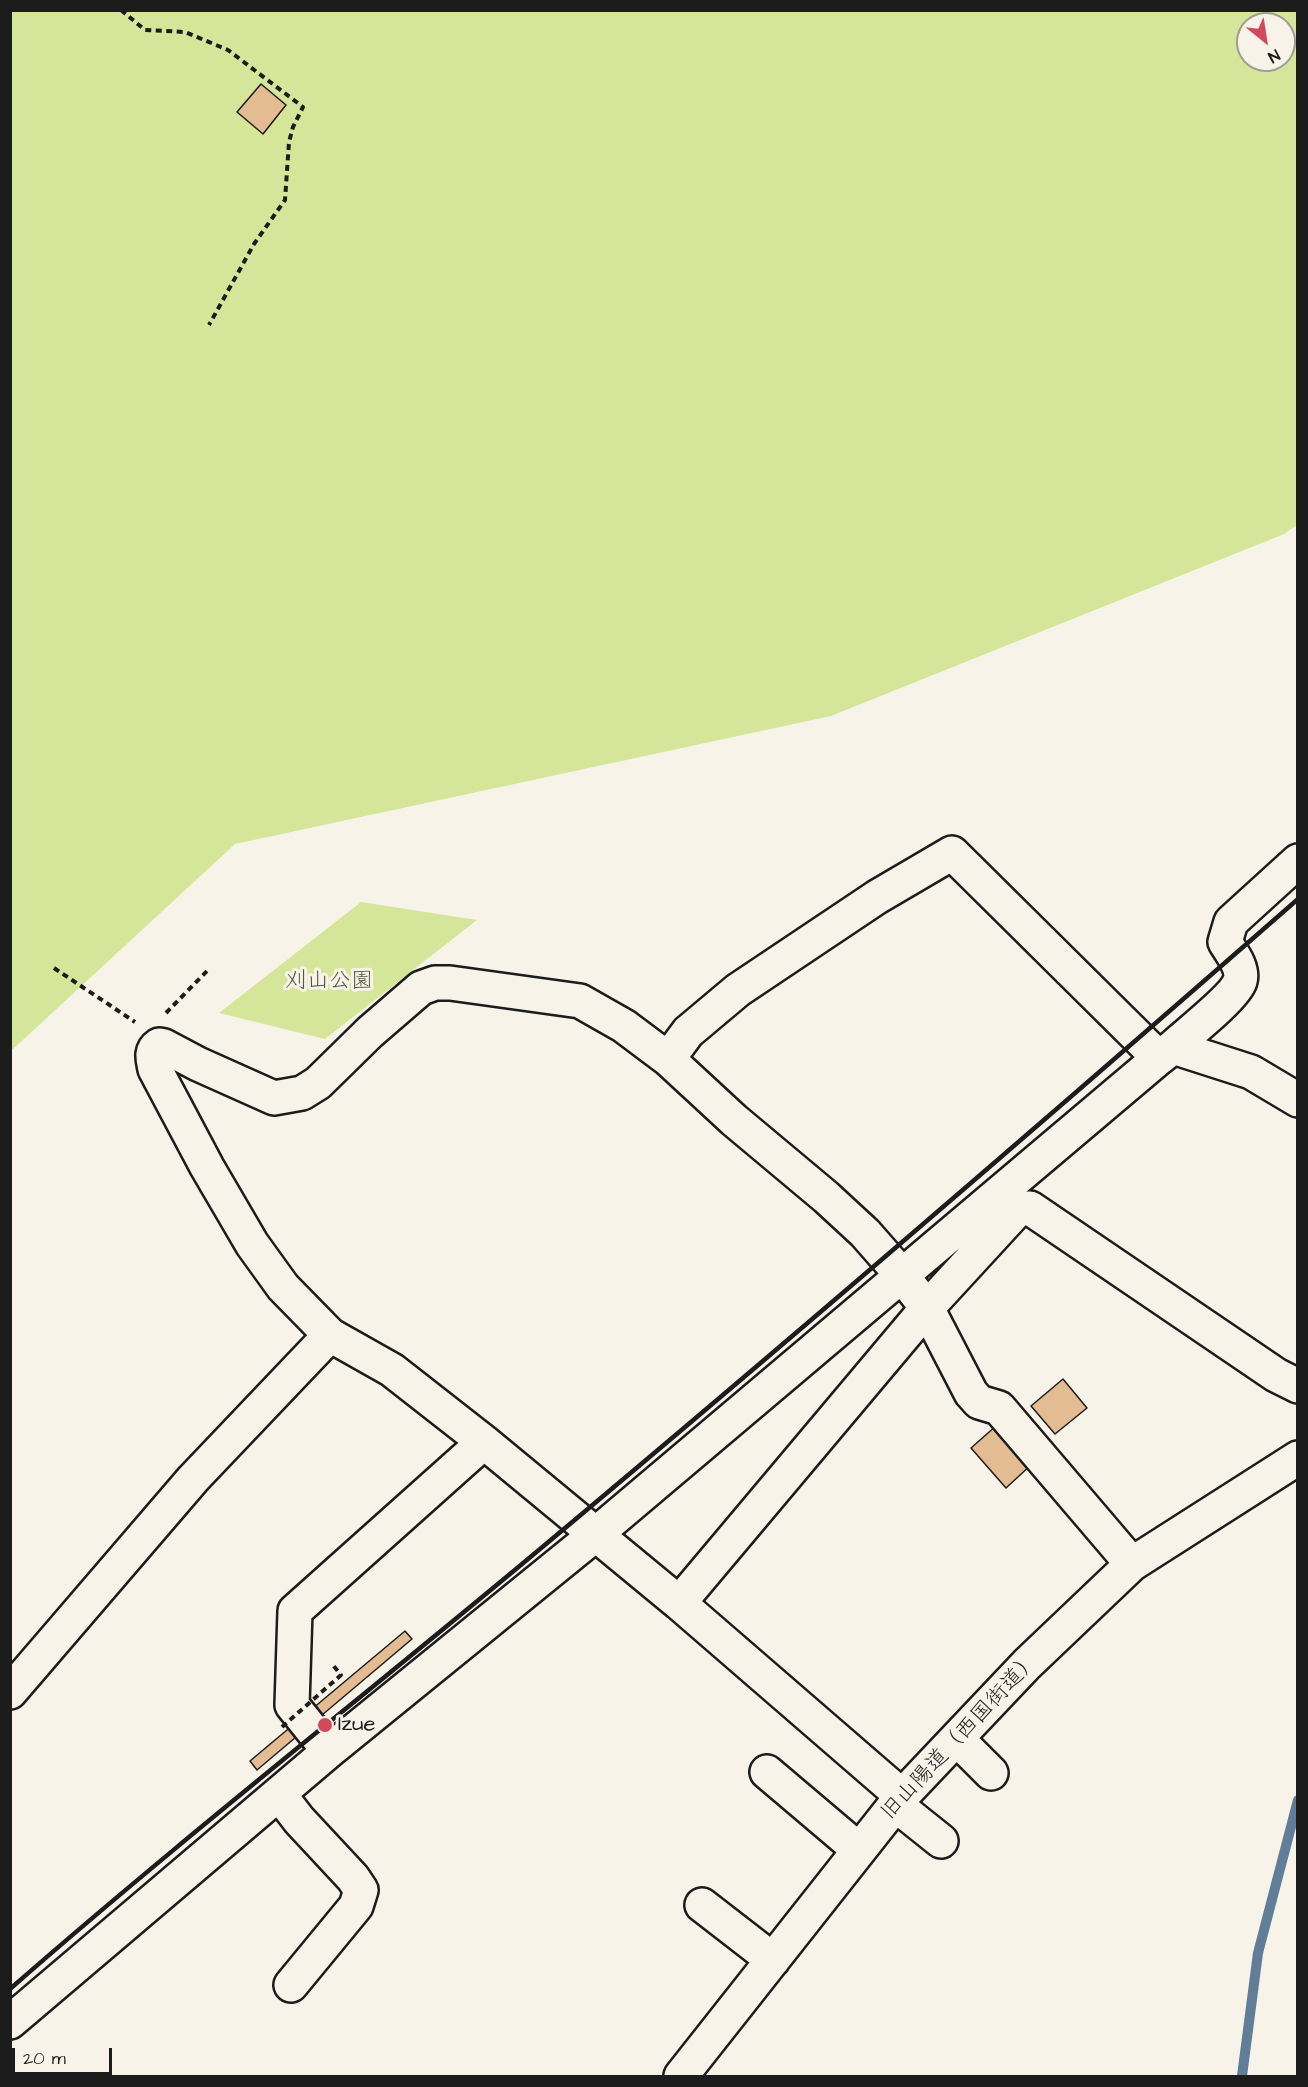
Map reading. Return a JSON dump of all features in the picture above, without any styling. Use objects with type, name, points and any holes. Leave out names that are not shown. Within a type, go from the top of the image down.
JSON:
[{"type":"street","points":[[668,1059],[688,1032],[738,990],[877,897],[952,853],[1166,1053],[1251,1072],[1298,1100]]},
{"type":"street","points":[[10,2022],[329,1751],[596,1534],[901,1274],[1166,1053],[1232,994],[1241,980],[1239,965],[1225,942],[1231,922],[1298,861]]},
{"type":"street","points":[[941,1841],[899,1800],[679,1603],[596,1534],[392,1370],[330,1335],[277,1278],[252,1244],[207,1167],[155,1070],[152,1053],[154,1037],[274,1098],[302,1093],[318,1083],[370,1032],[420,988],[435,983],[450,982],[580,1001],[624,1026],[668,1059],[734,1120],[865,1233],[927,1308],[971,1393],[979,1402],[999,1408],[1132,1564]]},
{"type":"street","points":[[679,1603],[927,1308],[1018,1209],[1030,1208],[1276,1375],[1298,1386]]},
{"type":"street","points":[[10,1692],[193,1479],[330,1335]]},
{"type":"street","points":[[329,1751],[292,1705],[295,1611],[484,1442]]},
{"type":"street","name":"旧山陽道（西国街道）","points":[[681,2076],[899,1800],[1028,1664],[1132,1564],[1298,1458]]},
{"type":"street","points":[[957,1738],[991,1773]]},
{"type":"street","points":[[766,1772],[859,1850]]},
{"type":"street","points":[[279,1794],[298,1821],[362,1890],[356,1906],[291,1985]]},
{"type":"street","points":[[702,1905],[773,1960]]},
{"type":"path","points":[[121,10],[145,30],[185,32],[228,50],[303,107],[293,126],[289,142],[285,200],[254,244],[209,325]]},
{"type":"path","points":[[54,968],[154,1037],[209,969]]},
{"type":"path","points":[[282,1727],[341,1675],[332,1664]]},
{"type":"green space","points":[[11,11],[1297,11],[1297,525],[1284,534],[831,716],[235,844],[11,1051]]},
{"type":"green space","name":"刈山公園","points":[[361,902],[477,920],[325,1039],[219,1013]]},
{"type":"building","points":[[261,84],[286,105],[263,134],[237,112]]},
{"type":"building","points":[[1063,1379],[1087,1408],[1055,1434],[1031,1406]]},
{"type":"building","points":[[997,1425],[1032,1464],[1006,1488],[971,1448]]},
{"type":"building","points":[[405,1631],[412,1639],[257,1770],[250,1761]]},
{"type":"waterway","points":[[1242,2076],[1258,1953],[1298,1800]]},
{"type":"railway","points":[[10,1989],[212,1818],[740,1381],[1298,899]]},
{"type":"place","name":"Izue","points":[[325,1725]]}]
